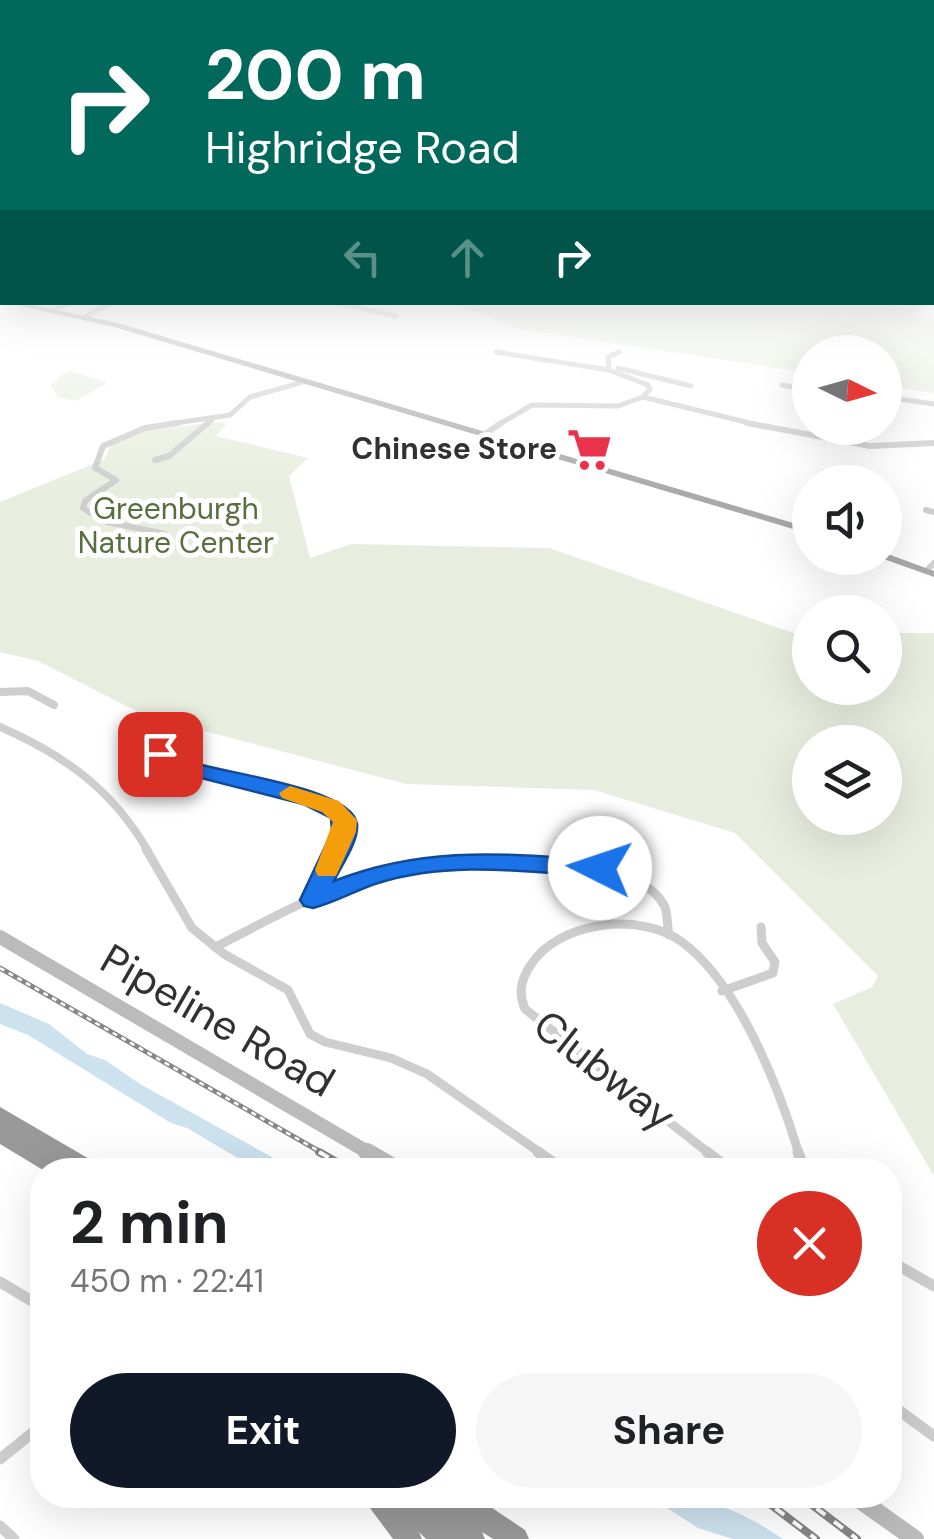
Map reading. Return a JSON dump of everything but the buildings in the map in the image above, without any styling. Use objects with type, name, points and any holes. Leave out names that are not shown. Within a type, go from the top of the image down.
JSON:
[{"type":"highway","points":[[0,1115],[72,1158]]},
{"type":"highway","points":[[0,1134],[41,1158]]},
{"type":"highway","points":[[386,1508],[409,1539]]},
{"type":"highway","points":[[414,1508],[444,1539]]},
{"type":"highway","points":[[441,1508],[472,1539]]},
{"type":"highway","points":[[470,1508],[516,1539]]},
{"type":"main road","points":[[189,349],[792,526]]},
{"type":"main road","points":[[902,561],[931,570]]},
{"type":"street","points":[[496,352],[609,368],[691,386]]},
{"type":"street","points":[[609,368],[608,358],[619,352]]},
{"type":"street","points":[[609,368],[648,385],[650,389],[644,397]]},
{"type":"street","points":[[165,534],[103,521],[83,508],[85,501],[116,480],[96,468],[103,446],[145,428],[212,420],[240,410],[250,398],[303,382]]},
{"type":"street","points":[[782,384],[792,386]]},
{"type":"street","points":[[484,435],[531,406],[619,405],[644,397],[867,446],[902,450],[934,443]]},
{"type":"street","points":[[902,400],[934,404]]},
{"type":"street","points":[[155,460],[170,456],[212,420]]},
{"type":"street","points":[[0,692],[33,693],[54,705]]},
{"type":"street","points":[[0,738],[5,729],[65,760],[111,800],[142,840],[192,928],[214,948],[288,990],[302,1022],[316,1038],[390,1058],[428,1074],[547,1158]]},
{"type":"street","points":[[151,746],[178,765],[312,799],[339,812],[345,820],[344,832],[313,900]]},
{"type":"street","points":[[214,948],[373,876],[435,862],[475,860],[623,873],[650,887],[669,918],[669,935],[688,947],[722,991],[778,1085],[800,1158]]},
{"type":"street","name":"Clubway","points":[[669,935],[605,925],[570,930],[555,937],[537,954],[521,983],[520,996],[532,1015],[715,1158]]},
{"type":"street","points":[[722,991],[766,977],[775,970],[775,962],[760,939],[761,926]]},
{"type":"street","name":"Pipeline Road","points":[[0,937],[378,1158]]},
{"type":"street","points":[[902,1268],[934,1286]]},
{"type":"street","points":[[0,1282],[30,1300]]},
{"type":"street","points":[[902,1413],[934,1436]]},
{"type":"street","points":[[0,1460],[30,1435]]},
{"type":"street","points":[[871,1508],[915,1539]]},
{"type":"street","points":[[0,1526],[14,1539]]},
{"type":"green space","points":[[651,349],[792,349],[792,370]]},
{"type":"green space","points":[[902,349],[934,349],[934,393],[902,388]]},
{"type":"green space","points":[[70,371],[106,384],[75,401],[58,397],[51,386]]},
{"type":"green space","name":"Greenburgh Nature Center","points":[[215,422],[226,424],[216,436],[308,458],[289,476],[310,558],[351,544],[549,548],[792,633],[792,705],[902,705],[902,633],[934,633],[934,1176],[833,1004],[872,987],[878,976],[735,833],[594,790],[406,784],[144,715],[38,661],[0,652],[0,502],[105,459],[111,444],[146,431]]},
{"type":"water","points":[[0,1003],[49,1024],[87,1054],[105,1060],[140,1084],[273,1158],[238,1158],[187,1128],[171,1123],[28,1035],[0,1024]]},
{"type":"water","points":[[667,1508],[725,1508],[783,1539],[733,1539],[698,1528]]},
{"type":"railway","points":[[0,968],[324,1154]]},
{"type":"railway","points":[[319,1152],[330,1158]]},
{"type":"railway","points":[[775,1508],[816,1539]]},
{"type":"railway","points":[[816,1508],[857,1539]]},
{"type":"slow traffic","points":[[290,793],[331,806],[345,820],[344,832],[327,870]]},
{"type":"place","name":"Chinese Store","points":[[590,449]]},
{"type":"route","points":[[160,754],[178,765],[312,799],[339,812],[345,820],[344,832],[313,900],[388,871],[435,862],[475,860],[600,868]]}]
